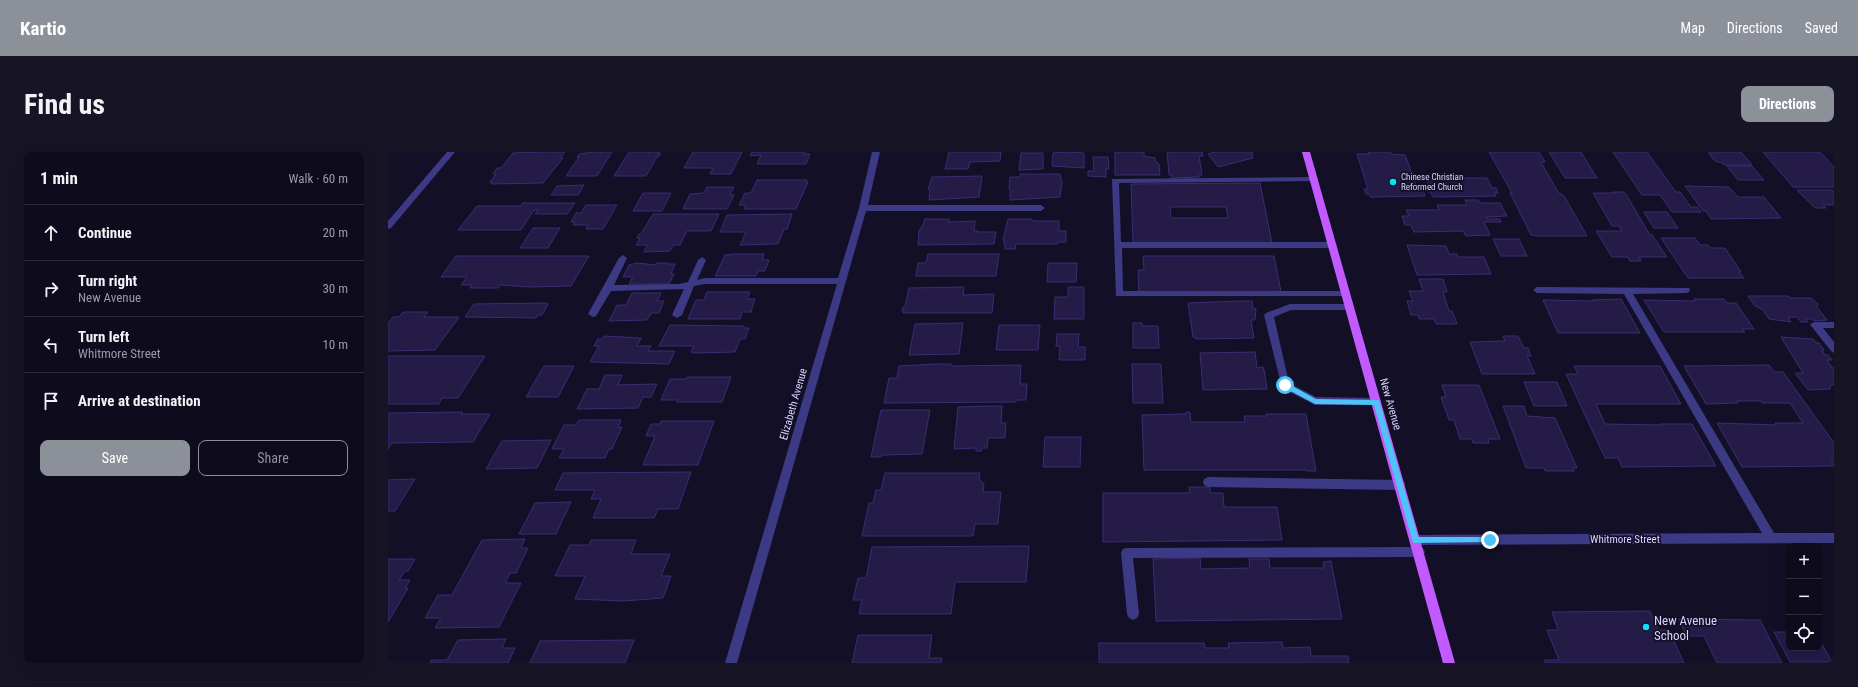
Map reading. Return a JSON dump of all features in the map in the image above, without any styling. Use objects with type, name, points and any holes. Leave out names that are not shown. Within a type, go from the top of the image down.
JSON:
[{"type":"main road","name":"New Avenue","points":[[1306,152],[1449,663]]},
{"type":"street","points":[[388,226],[451,152]]},
{"type":"street","name":"Elizabeth Avenue","points":[[731,663],[863,208],[876,152]]},
{"type":"street","points":[[1314,179],[1115,181],[1119,294],[1346,294]]},
{"type":"street","points":[[863,208],[1041,208]]},
{"type":"street","points":[[1118,245],[1333,245]]},
{"type":"street","points":[[593,314],[623,258]]},
{"type":"street","points":[[677,315],[702,260]]},
{"type":"street","points":[[608,288],[679,287],[705,281],[842,281]]},
{"type":"street","points":[[1537,290],[1686,290]]},
{"type":"street","points":[[1627,291],[1772,538]]},
{"type":"street","points":[[1350,307],[1290,307],[1269,315],[1285,385],[1315,401],[1376,402]]},
{"type":"street","points":[[1834,325],[1815,325],[1834,349]]},
{"type":"street","points":[[1208,482],[1400,485]]},
{"type":"street","name":"Whitmore Street","points":[[1415,540],[1834,538]]},
{"type":"street","points":[[1132,614],[1127,553],[1419,552]]},
{"type":"building","points":[[565,152],[560,158],[563,158],[543,183],[491,184],[492,182],[490,182],[496,174],[493,174],[497,168],[501,168],[513,153]]},
{"type":"building","points":[[612,152],[597,176],[566,176],[579,157],[577,157],[579,154]]},
{"type":"building","points":[[629,152],[660,152],[658,154],[661,154],[657,157],[646,176],[614,176]]},
{"type":"building","points":[[693,152],[742,152],[731,174],[710,174],[713,168],[684,168]]},
{"type":"building","points":[[752,152],[805,152],[804,154],[810,154],[806,164],[757,164],[761,155],[750,156]]},
{"type":"building","points":[[949,152],[1001,152],[1000,161],[970,162],[968,169],[945,169]]},
{"type":"building","points":[[1115,152],[1144,152],[1144,156],[1155,158],[1155,161],[1159,164],[1160,175],[1115,175]]},
{"type":"building","points":[[1167,152],[1202,152],[1203,156],[1199,156],[1202,175],[1199,175],[1199,177],[1172,178],[1172,175],[1169,175]]},
{"type":"building","points":[[1215,152],[1252,152],[1253,158],[1218,167],[1208,154]]},
{"type":"building","points":[[1368,152],[1390,152],[1391,154],[1405,155],[1418,190],[1423,190],[1425,196],[1371,197],[1369,194],[1366,194],[1364,189],[1368,189],[1357,154],[1369,154]]},
{"type":"building","points":[[1489,152],[1539,152],[1545,162],[1541,162],[1558,192],[1564,196],[1587,236],[1531,235],[1510,193],[1512,193]]},
{"type":"building","points":[[1549,152],[1581,152],[1597,178],[1565,178]]},
{"type":"building","points":[[1613,152],[1647,152],[1676,192],[1680,192],[1691,207],[1697,207],[1701,212],[1672,212],[1660,195],[1642,195]]},
{"type":"building","points":[[1708,152],[1741,152],[1752,165],[1724,165],[1713,159]]},
{"type":"building","points":[[1763,152],[1820,152],[1834,167],[1834,187],[1793,187]]},
{"type":"building","points":[[1021,153],[1043,153],[1043,169],[1019,170]]},
{"type":"building","points":[[1053,153],[1084,153],[1084,168],[1052,166]]},
{"type":"building","points":[[1093,157],[1108,157],[1109,169],[1106,169],[1106,177],[1088,176],[1088,171],[1094,171]]},
{"type":"building","points":[[1727,166],[1752,166],[1764,180],[1738,180]]},
{"type":"building","points":[[1020,174],[1060,174],[1062,183],[1060,197],[1010,200],[1010,177],[1020,177]]},
{"type":"building","points":[[1424,175],[1463,175],[1464,178],[1487,178],[1492,188],[1496,188],[1498,193],[1494,193],[1496,196],[1433,197],[1431,192],[1428,192],[1425,186],[1429,186]]},
{"type":"building","points":[[982,176],[979,197],[929,200],[930,189],[928,189],[932,177]]},
{"type":"building","points":[[757,180],[807,180],[806,182],[808,182],[796,209],[744,209],[746,205],[739,205],[745,193],[751,193]]},
{"type":"building","points":[[1260,183],[1272,243],[1133,244],[1131,184]],"holes":[[[1170,207],[1226,207],[1228,218],[1171,218]]]},
{"type":"building","points":[[584,185],[578,195],[551,195],[557,186]]},
{"type":"building","points":[[1685,186],[1729,187],[1738,197],[1764,197],[1781,218],[1711,219],[1706,211],[1703,211]]},
{"type":"building","points":[[707,187],[734,187],[730,195],[734,195],[727,209],[683,209],[690,194],[704,193]]},
{"type":"building","points":[[1797,190],[1832,190],[1834,192],[1834,205],[1823,205],[1826,208],[1815,208]]},
{"type":"building","points":[[1613,192],[1623,192],[1626,194],[1650,235],[1652,235],[1667,257],[1639,257],[1641,261],[1630,261],[1628,257],[1612,257],[1596,231],[1622,231],[1619,226],[1612,226],[1593,193],[1615,193]]},
{"type":"building","points":[[643,193],[671,193],[662,211],[633,211]]},
{"type":"building","points":[[1465,200],[1478,200],[1480,203],[1500,203],[1507,216],[1486,217],[1487,219],[1500,219],[1501,222],[1484,222],[1490,235],[1466,236],[1463,231],[1414,232],[1411,225],[1405,225],[1402,216],[1409,216],[1406,210],[1439,210],[1437,205],[1467,205]]},
{"type":"building","points":[[523,203],[575,203],[567,214],[535,214],[538,210],[534,210],[521,230],[458,230],[477,206],[521,206]]},
{"type":"building","points":[[586,205],[617,205],[603,229],[586,229],[588,225],[573,225],[575,222],[571,222],[576,213],[581,213]]},
{"type":"building","points":[[1644,212],[1667,212],[1678,228],[1654,228]]},
{"type":"building","points":[[653,214],[719,214],[711,231],[687,231],[680,245],[673,245],[670,251],[644,252],[647,245],[636,245],[640,238],[637,238]]},
{"type":"building","points":[[792,214],[787,229],[784,229],[778,244],[740,245],[746,232],[720,232],[727,215]]},
{"type":"building","points":[[925,219],[949,219],[949,222],[975,221],[974,231],[996,232],[994,244],[918,245],[919,231]]},
{"type":"building","points":[[1008,219],[1059,221],[1059,231],[1066,231],[1066,242],[1058,242],[1057,244],[1016,244],[1015,249],[1005,249],[1003,239]]},
{"type":"building","points":[[533,228],[560,228],[548,248],[520,248]]},
{"type":"building","points":[[1661,238],[1695,238],[1700,245],[1708,245],[1711,248],[1725,248],[1744,278],[1688,278]]},
{"type":"building","points":[[1493,239],[1519,239],[1527,256],[1501,256]]},
{"type":"building","points":[[1407,245],[1446,246],[1449,254],[1457,254],[1458,257],[1484,257],[1491,274],[1417,275]]},
{"type":"building","points":[[764,254],[762,260],[769,260],[765,271],[758,271],[756,276],[715,276],[725,255]]},
{"type":"building","points":[[928,254],[999,254],[996,276],[916,276],[918,263],[926,263]]},
{"type":"building","points":[[456,256],[589,256],[571,286],[529,287],[500,285],[498,288],[470,288],[472,285],[461,285],[467,277],[441,277]]},
{"type":"building","points":[[1143,256],[1274,256],[1281,292],[1139,292],[1138,270],[1144,270]]},
{"type":"building","points":[[637,263],[656,265],[657,263],[675,264],[671,274],[674,274],[669,284],[629,284],[633,277],[623,277],[629,265]]},
{"type":"building","points":[[1048,263],[1077,263],[1076,282],[1047,282]]},
{"type":"building","points":[[1419,279],[1443,279],[1447,292],[1443,292],[1449,311],[1452,311],[1457,324],[1436,324],[1434,319],[1419,319],[1418,315],[1411,315],[1407,301],[1413,301],[1409,291],[1423,291]]},
{"type":"building","points":[[964,287],[963,295],[994,294],[992,313],[902,312],[903,307],[905,307],[909,288]]},
{"type":"building","points":[[1068,287],[1084,287],[1084,319],[1054,319],[1055,297],[1068,297]]},
{"type":"building","points":[[707,292],[750,292],[747,299],[755,299],[751,312],[742,312],[740,319],[688,319],[696,300],[704,300]]},
{"type":"building","points":[[632,293],[661,293],[657,301],[664,301],[659,313],[651,313],[647,320],[609,321],[617,305],[626,305]]},
{"type":"building","points":[[1748,296],[1789,296],[1790,298],[1811,298],[1818,304],[1817,307],[1827,320],[1814,321],[1813,319],[1806,319],[1808,322],[1801,322],[1797,317],[1788,317],[1791,322],[1769,319],[1762,309],[1755,306]]},
{"type":"building","points":[[1621,299],[1640,333],[1558,333],[1543,300],[1593,301],[1592,300]]},
{"type":"building","points":[[1694,299],[1724,299],[1727,303],[1736,303],[1754,329],[1743,329],[1745,332],[1664,332],[1644,300],[1695,301]]},
{"type":"building","points":[[1252,301],[1253,308],[1256,309],[1255,320],[1251,320],[1254,338],[1197,339],[1193,337],[1188,303]]},
{"type":"building","points":[[474,304],[548,304],[542,315],[538,315],[536,318],[465,317]]},
{"type":"building","points":[[403,312],[428,312],[424,317],[459,317],[435,350],[388,351],[388,323],[393,317],[399,317]]},
{"type":"building","points":[[963,323],[959,354],[909,355],[915,324]]},
{"type":"building","points":[[1133,323],[1142,323],[1143,326],[1158,326],[1159,348],[1133,348]]},
{"type":"building","points":[[670,325],[744,326],[744,328],[749,328],[745,339],[740,339],[735,352],[693,353],[691,352],[694,346],[659,346]]},
{"type":"building","points":[[999,325],[1040,325],[1038,350],[996,350]]},
{"type":"building","points":[[1057,334],[1079,334],[1078,347],[1085,347],[1085,360],[1059,360],[1060,346],[1056,346]]},
{"type":"building","points":[[604,336],[641,338],[637,346],[651,346],[648,351],[675,351],[669,364],[590,362],[599,346],[594,346],[598,339],[602,339]]},
{"type":"building","points":[[1503,336],[1518,336],[1524,348],[1528,348],[1531,356],[1527,356],[1535,374],[1482,374],[1470,342],[1505,341]]},
{"type":"building","points":[[1781,337],[1813,339],[1816,343],[1819,343],[1824,350],[1822,350],[1825,355],[1828,355],[1832,360],[1827,360],[1832,368],[1834,368],[1834,385],[1831,385],[1830,389],[1808,390],[1795,373],[1803,373]]},
{"type":"building","points":[[1255,352],[1257,368],[1263,367],[1267,389],[1203,390],[1200,353]]},
{"type":"building","points":[[388,356],[485,356],[458,398],[442,398],[439,404],[388,404]]},
{"type":"building","points":[[951,364],[951,366],[1021,365],[1020,384],[1027,384],[1026,400],[1016,400],[1016,402],[884,403],[889,378],[897,378],[899,366]]},
{"type":"building","points":[[1132,364],[1161,364],[1163,403],[1133,403]]},
{"type":"building","points":[[1769,365],[1774,372],[1783,372],[1834,443],[1834,458],[1831,458],[1834,462],[1834,466],[1742,467],[1717,423],[1776,425],[1775,423],[1803,423],[1790,403],[1737,401],[1738,403],[1706,404],[1684,366]]},
{"type":"building","points":[[544,366],[574,366],[558,397],[526,397]]},
{"type":"building","points":[[1574,366],[1660,366],[1681,404],[1596,404],[1605,424],[1692,424],[1716,466],[1622,467],[1618,458],[1605,458],[1566,374],[1578,374]]},
{"type":"building","points":[[605,375],[622,375],[618,385],[657,384],[651,397],[643,397],[638,408],[577,409],[587,389],[599,389]]},
{"type":"building","points":[[687,377],[731,377],[722,402],[677,402],[678,400],[661,400],[670,379],[686,379]]},
{"type":"building","points":[[1524,382],[1557,382],[1567,406],[1534,406]]},
{"type":"building","points":[[1442,385],[1479,385],[1500,439],[1488,439],[1489,443],[1473,443],[1472,439],[1460,439],[1454,420],[1449,420],[1441,397],[1446,397]]},
{"type":"building","points":[[1002,406],[1001,423],[1006,423],[1005,438],[988,438],[987,448],[982,448],[981,451],[976,451],[976,448],[954,449],[958,407]]},
{"type":"building","points":[[1503,406],[1524,406],[1527,416],[1555,418],[1577,468],[1573,468],[1574,471],[1545,471],[1544,468],[1526,468]]},
{"type":"building","points":[[881,410],[930,410],[922,454],[882,455],[881,457],[871,457]]},
{"type":"building","points":[[463,412],[461,414],[490,414],[473,442],[392,443],[388,449],[388,413]]},
{"type":"building","points":[[1186,412],[1190,412],[1191,422],[1245,422],[1244,416],[1267,416],[1266,414],[1306,414],[1316,471],[1144,470],[1142,415],[1186,414]]},
{"type":"building","points":[[579,420],[621,420],[618,428],[622,427],[612,449],[609,449],[605,458],[559,458],[564,449],[552,449],[564,425],[576,425]]},
{"type":"building","points":[[661,421],[714,421],[698,465],[643,465],[655,436],[646,436],[651,424],[660,424]]},
{"type":"building","points":[[1045,437],[1081,437],[1080,467],[1043,467]]},
{"type":"building","points":[[551,440],[537,468],[486,469],[502,441]]},
{"type":"building","points":[[691,472],[678,509],[658,509],[654,518],[593,518],[601,499],[591,499],[595,490],[555,490],[563,473]]},
{"type":"building","points":[[885,473],[980,473],[979,479],[984,484],[983,492],[1001,492],[998,524],[975,524],[973,536],[862,536],[869,503],[873,503],[876,490],[881,490]]},
{"type":"building","points":[[415,479],[395,511],[388,511],[388,480]]},
{"type":"building","points":[[1189,487],[1210,487],[1210,493],[1223,493],[1224,507],[1277,507],[1282,540],[1103,542],[1103,493],[1190,493]]},
{"type":"building","points":[[571,502],[556,534],[519,534],[535,503]]},
{"type":"building","points":[[525,539],[521,548],[528,548],[516,573],[510,573],[505,583],[521,583],[499,627],[435,628],[441,618],[425,618],[438,595],[452,595],[482,540]]},
{"type":"building","points":[[591,540],[636,540],[631,554],[670,554],[661,576],[671,576],[663,598],[624,601],[575,599],[585,576],[555,576],[570,545],[589,545]]},
{"type":"building","points":[[1029,546],[1026,582],[955,582],[951,614],[859,614],[862,600],[853,600],[858,578],[866,578],[872,547]]},
{"type":"building","points":[[1200,558],[1201,569],[1250,568],[1249,559],[1269,559],[1270,568],[1324,568],[1323,562],[1331,561],[1342,619],[1156,621],[1153,559]]},
{"type":"building","points":[[388,559],[415,559],[408,571],[405,571],[399,580],[410,580],[405,588],[408,588],[388,622]]},
{"type":"building","points":[[1650,611],[1658,630],[1669,630],[1684,663],[1545,663],[1545,660],[1559,660],[1547,630],[1558,630],[1552,612]]},
{"type":"building","points":[[1679,619],[1760,620],[1782,663],[1717,663],[1704,636],[1686,636]]},
{"type":"building","points":[[1774,632],[1786,632],[1786,651],[1822,651],[1822,644],[1832,662],[1790,662]]},
{"type":"building","points":[[858,635],[932,635],[929,658],[942,658],[941,663],[852,663]]},
{"type":"building","points":[[506,639],[502,648],[515,648],[508,663],[430,663],[431,660],[447,660],[458,640]]},
{"type":"building","points":[[634,640],[625,663],[530,663],[540,641]]},
{"type":"building","points":[[1282,642],[1283,648],[1310,647],[1311,656],[1348,656],[1349,663],[1099,663],[1099,643],[1204,643],[1205,648],[1229,648],[1228,643]]},
{"type":"place","name":"Chinese Christian Reformed Church","points":[[1393,182]]},
{"type":"place","name":"New Avenue School","points":[[1646,627]]},
{"type":"route","points":[[1285,385],[1315,401],[1376,402],[1415,540],[1490,540]]}]
